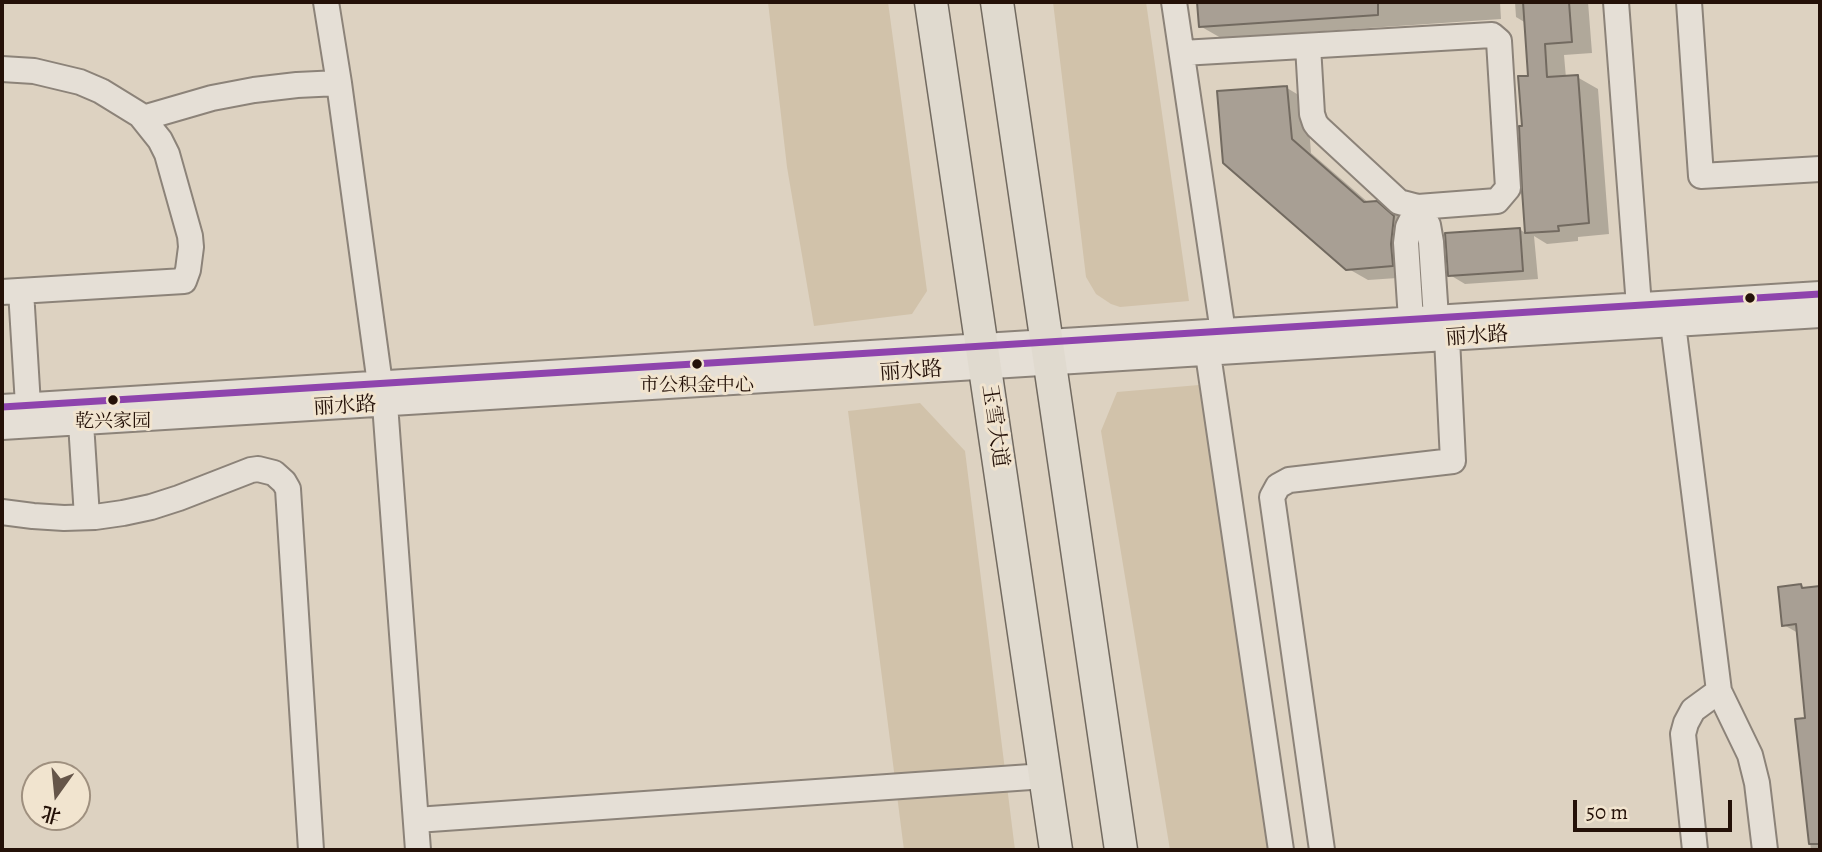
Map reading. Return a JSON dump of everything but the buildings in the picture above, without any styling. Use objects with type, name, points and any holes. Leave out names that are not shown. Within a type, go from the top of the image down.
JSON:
[{"type":"main road","name":"玉雪大道","points":[[931,2],[1056,850]]},
{"type":"main road","points":[[997,2],[1121,850]]},
{"type":"street","points":[[327,2],[382,394],[418,850]]},
{"type":"street","points":[[1174,2],[1223,332]]},
{"type":"street","points":[[1616,2],[1639,306]]},
{"type":"street","points":[[1689,2],[1701,176],[1820,169]]},
{"type":"street","points":[[1182,53],[1492,35],[1499,41],[1508,188],[1497,201],[1418,207],[1399,202],[1318,127],[1312,114],[1308,46]]},
{"type":"street","points":[[2,69],[34,71],[80,82],[121,102],[143,118],[167,154],[190,236],[191,257],[184,281],[11,292],[28,405]]},
{"type":"street","points":[[143,118],[212,98],[254,90],[340,83]]},
{"type":"street","points":[[1411,320],[1406,243],[1408,226],[1418,207]]},
{"type":"street","points":[[1322,850],[1272,497],[1278,486],[1289,480],[1453,461],[1442,328],[1431,242],[1428,225],[1418,207]]},
{"type":"street","name":"丽水路","points":[[1048,353],[1208,354],[1639,306],[1820,294]]},
{"type":"street","name":"丽水路","points":[[2,407],[382,394],[984,357],[1048,353],[1223,332],[1411,320],[1442,328],[1673,324],[1820,315]]},
{"type":"street","points":[[1673,324],[1719,691],[1750,755],[1757,783],[1765,850]]},
{"type":"street","points":[[1208,354],[1281,850]]},
{"type":"street","name":"丽水路","points":[[2,427],[382,394]]},
{"type":"street","points":[[81,422],[87,517]]},
{"type":"street","points":[[2,512],[33,516],[87,517],[123,513],[179,498],[251,470],[266,470],[284,482],[288,489],[307,850]]},
{"type":"street","points":[[1695,850],[1683,734],[1693,710],[1719,691]]},
{"type":"street","points":[[416,820],[1045,776]]},
{"type":"shaded area","points":[[768,2],[888,2],[927,291],[912,314],[814,326],[787,167]]},
{"type":"shaded area","points":[[1053,2],[1146,2],[1189,301],[1120,307],[1096,294],[1086,277]]},
{"type":"shaded area","points":[[1199,385],[1268,850],[1170,850],[1101,431],[1117,392]]},
{"type":"shaded area","points":[[920,403],[965,451],[1015,850],[904,850],[848,411]]},
{"type":"transit line","points":[[2,407],[1820,294]]},
{"type":"place","name":"市公积金中心","points":[[697,364]]},
{"type":"place","name":"乾兴家园","points":[[113,400]]}]
